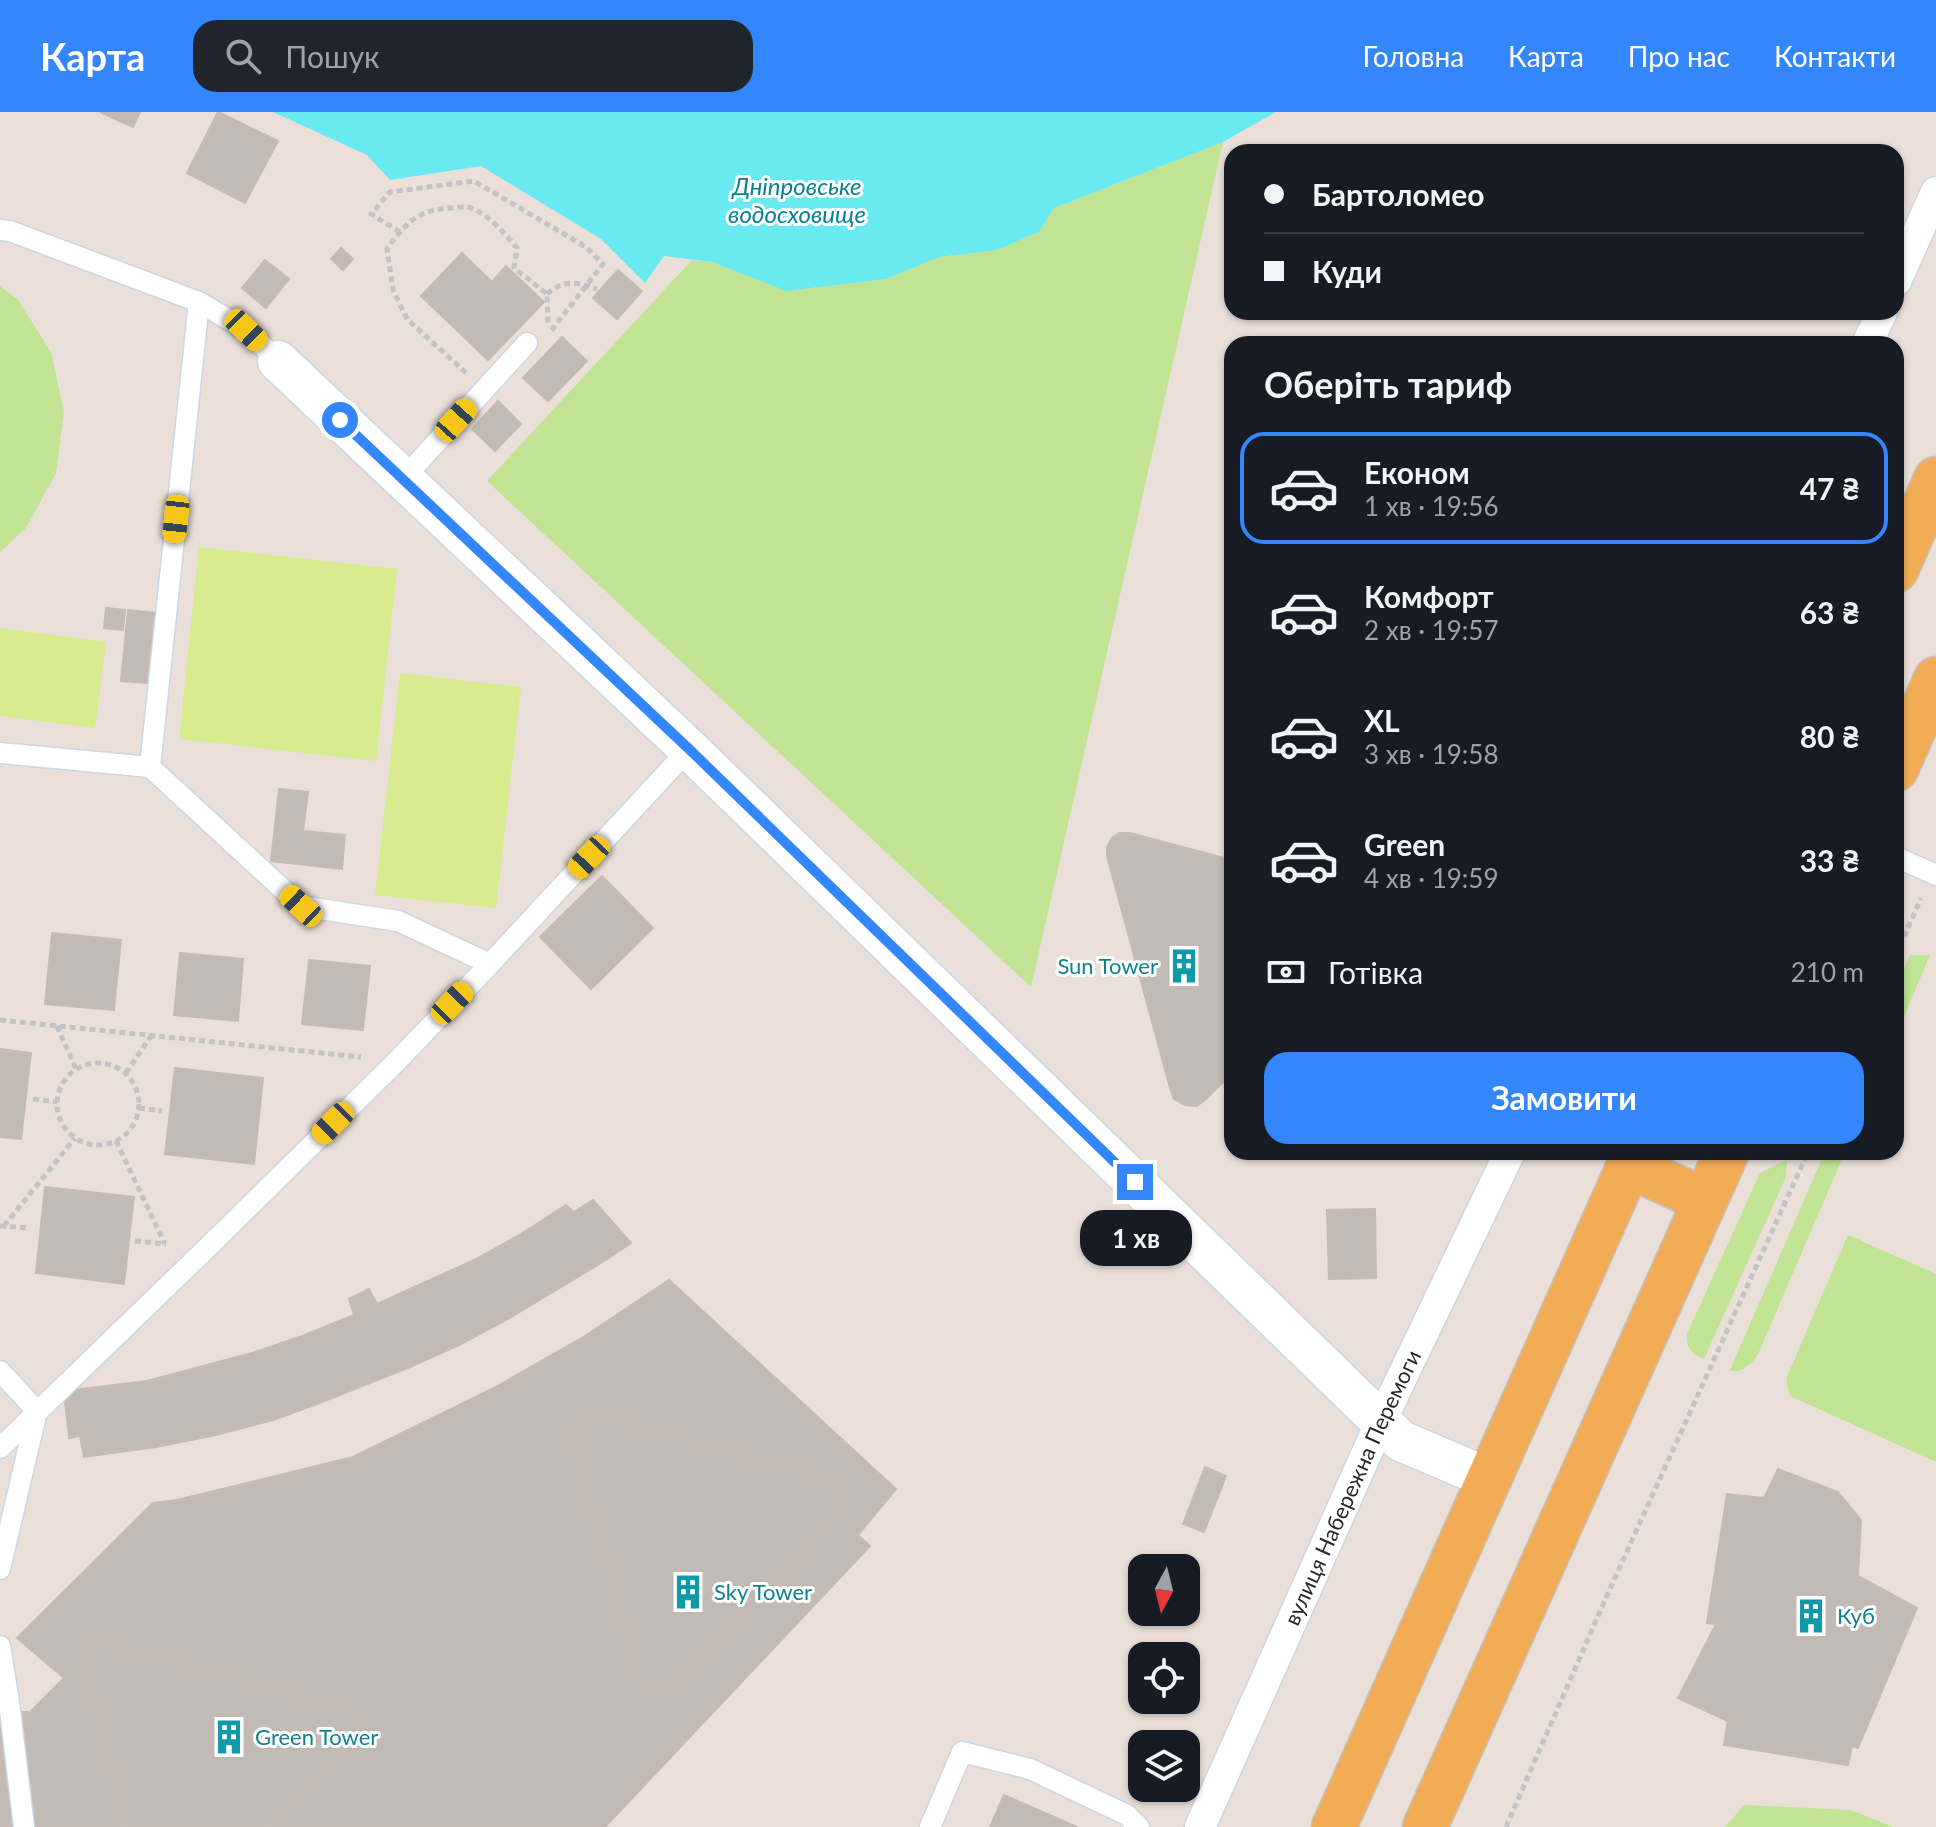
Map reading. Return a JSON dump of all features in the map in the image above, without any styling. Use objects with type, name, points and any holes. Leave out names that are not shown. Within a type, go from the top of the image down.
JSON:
[{"type":"main road","points":[[1904,552],[1936,479]]},
{"type":"main road","points":[[1904,751],[1936,679]]},
{"type":"main road","points":[[1334,1827],[1632,1160]]},
{"type":"main road","points":[[1634,1160],[1705,1200]]},
{"type":"main road","points":[[1425,1827],[1723,1160]]},
{"type":"street","points":[[1904,263],[1936,192]]},
{"type":"street","points":[[278,361],[689,749],[1401,1441],[1488,1478]]},
{"type":"street","name":"вулиця Набережна Перемоги","points":[[1200,1827],[1381,1421],[1506,1160]]},
{"type":"lane","points":[[3,228],[199,302],[246,330],[278,361]]},
{"type":"lane","points":[[150,767],[199,302]]},
{"type":"lane","points":[[403,479],[527,343]]},
{"type":"lane","points":[[0,1448],[397,1061],[689,749]]},
{"type":"lane","points":[[0,753],[150,767],[301,906],[398,921],[490,964]]},
{"type":"lane","points":[[1904,861],[1934,874]]},
{"type":"lane","points":[[0,1371],[37,1411]]},
{"type":"lane","points":[[0,1569],[37,1411]]},
{"type":"lane","points":[[0,1646],[24,1827]]},
{"type":"lane","points":[[930,1827],[962,1752],[1030,1769],[1127,1815],[1139,1827]]},
{"type":"path","points":[[400,232],[371,214],[390,192],[474,181],[586,247],[603,264],[587,286],[548,335],[547,294],[555,286],[567,282],[587,286],[597,289]]},
{"type":"path","points":[[484,390],[407,319],[393,290],[387,249],[419,215],[433,209],[467,207],[501,230],[517,248],[514,268],[547,294]]},
{"type":"path","points":[[1904,938],[1934,874]]},
{"type":"path","points":[[0,1020],[397,1061]]},
{"type":"path","points":[[57,1026],[76,1069]]},
{"type":"path","points":[[126,1073],[151,1036]]},
{"type":"path","points":[[102,1063],[126,1073],[139,1095],[136,1121],[128,1133],[103,1145],[88,1144],[65,1129],[58,1116],[57,1102],[66,1078],[76,1069],[102,1063]]},
{"type":"path","points":[[33,1099],[57,1102]]},
{"type":"path","points":[[139,1108],[162,1111]]},
{"type":"path","points":[[2,1226],[75,1138]]},
{"type":"path","points":[[116,1141],[165,1244]]},
{"type":"path","points":[[1506,1827],[1804,1160]]},
{"type":"path","points":[[2,1226],[29,1228]]},
{"type":"green space","points":[[1223,142],[1031,987],[487,481],[692,260],[712,262],[786,291],[886,279],[939,257],[997,250],[1039,232],[1054,208]]},
{"type":"green space","points":[[0,286],[18,300],[51,352],[64,412],[56,473],[26,528],[0,552]]},
{"type":"green space","points":[[199,547],[397,569],[376,761],[179,739]]},
{"type":"green space","points":[[0,628],[106,642],[95,728],[0,716]]},
{"type":"green space","points":[[400,673],[521,687],[496,908],[375,895]]},
{"type":"green space","points":[[1910,955],[1930,955],[1904,1016],[1904,969]]},
{"type":"green space","points":[[1787,1160],[1786,1177],[1704,1359],[1688,1346],[1687,1334],[1760,1173]]},
{"type":"green space","points":[[1822,1160],[1842,1160],[1758,1354],[1739,1371],[1730,1370]]},
{"type":"green space","points":[[1848,1235],[1936,1274],[1936,1462],[1790,1396],[1786,1379]]},
{"type":"green space","points":[[1744,1805],[1851,1810],[1893,1827],[1725,1827]]},
{"type":"water","name":"Дніпровське водосховище","points":[[273,112],[1276,112],[1223,142],[1054,208],[1039,232],[997,250],[939,257],[886,279],[786,291],[712,262],[664,256],[645,283],[601,239],[481,166],[390,180],[367,155]]},
{"type":"building","points":[[100,112],[140,112],[133,127]]},
{"type":"building","points":[[218,112],[278,141],[245,203],[187,173]]},
{"type":"building","points":[[341,248],[353,259],[343,270],[331,259]]},
{"type":"building","points":[[462,253],[492,282],[506,266],[544,302],[488,360],[421,296]]},
{"type":"building","points":[[265,260],[289,279],[266,308],[242,288]]},
{"type":"building","points":[[618,270],[642,291],[617,319],[593,298]]},
{"type":"building","points":[[562,337],[587,361],[548,401],[523,378]]},
{"type":"building","points":[[498,401],[521,424],[495,451],[472,429]]},
{"type":"building","points":[[106,608],[125,610],[123,630],[104,628]]},
{"type":"building","points":[[128,610],[155,613],[147,683],[121,681]]},
{"type":"building","points":[[279,789],[308,792],[303,831],[345,835],[342,869],[271,861]]},
{"type":"building","name":"Sun Tower","points":[[1119,833],[1130,833],[1224,858],[1224,1081],[1197,1106],[1185,1105],[1174,1099],[1170,1088],[1107,856],[1107,847]]},
{"type":"building","points":[[602,876],[653,928],[591,989],[540,937]]},
{"type":"building","points":[[52,933],[121,940],[114,1010],[45,1004]]},
{"type":"building","points":[[180,953],[243,959],[238,1021],[174,1015]]},
{"type":"building","points":[[309,960],[370,966],[363,1030],[302,1024]]},
{"type":"building","points":[[0,1049],[31,1053],[21,1139],[0,1137]]},
{"type":"building","points":[[175,1068],[263,1078],[254,1164],[165,1154]]},
{"type":"building","points":[[45,1187],[134,1197],[124,1284],[36,1273]]},
{"type":"building","points":[[593,1200],[631,1243],[508,1319],[459,1345],[317,1404],[216,1435],[84,1457],[80,1436],[69,1438],[64,1391],[147,1381],[302,1336],[354,1315],[349,1299],[369,1289],[377,1304],[474,1260],[566,1205],[574,1212]]},
{"type":"building","points":[[1375,1209],[1376,1278],[1329,1279],[1327,1210]]},
{"type":"building","points":[[669,1280],[896,1489],[858,1535],[870,1546],[605,1827],[268,1827],[352,1743],[358,1732],[357,1720],[349,1710],[108,1645],[98,1645],[85,1659],[85,1669],[128,1827],[0,1827],[0,1712],[30,1712],[64,1678],[17,1638],[153,1503],[177,1500],[353,1457],[494,1388],[585,1336]],"holes":[[[585,1415],[826,1476],[837,1481],[844,1490],[846,1502],[839,1513],[663,1688],[651,1687],[640,1681],[636,1671],[573,1439],[573,1429]]]},
{"type":"building","name":"Sky Tower","points":[[585,1415],[826,1476],[837,1481],[844,1490],[846,1502],[839,1513],[663,1688],[651,1687],[640,1681],[636,1671],[573,1439],[573,1429]]},
{"type":"building","points":[[1205,1467],[1226,1476],[1204,1532],[1183,1524]]},
{"type":"building","name":"Куб","points":[[1778,1469],[1838,1492],[1861,1520],[1858,1576],[1917,1608],[1858,1748],[1852,1746],[1848,1765],[1724,1745],[1728,1721],[1678,1698],[1716,1624],[1707,1623],[1727,1494],[1764,1498]]},
{"type":"building","name":"Green Tower","points":[[98,1645],[108,1645],[339,1706],[349,1710],[357,1720],[358,1732],[352,1743],[268,1827],[128,1827],[85,1669],[85,1659]]},
{"type":"building","points":[[1004,1795],[1077,1827],[990,1827]]},
{"type":"place","name":"Sun Tower","points":[[1184,966]]},
{"type":"place","name":"Sky Tower","points":[[688,1592]]},
{"type":"place","name":"Куб","points":[[1811,1616]]},
{"type":"place","name":"Green Tower","points":[[229,1737]]},
{"type":"route","points":[[340,420],[689,749],[1135,1182]]}]
